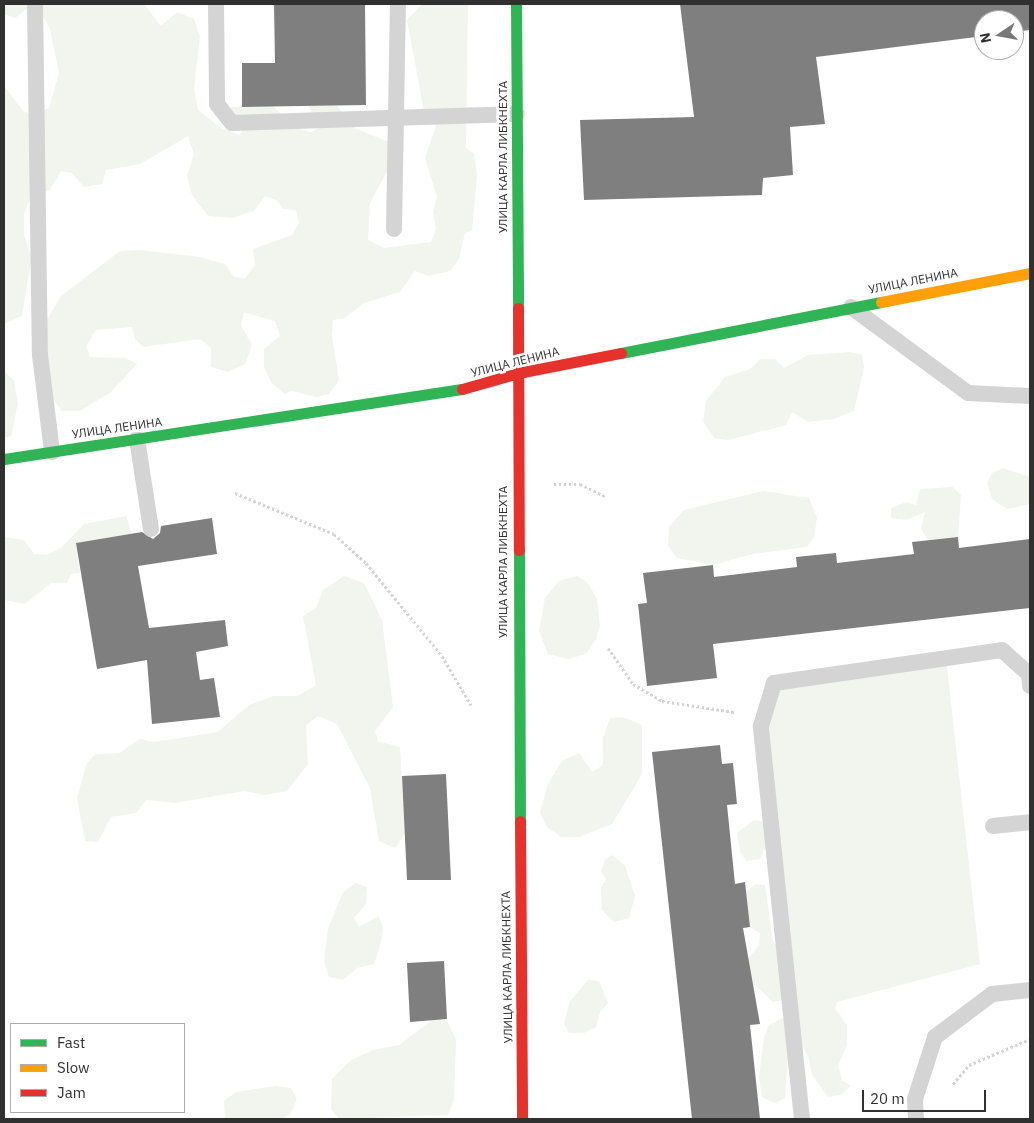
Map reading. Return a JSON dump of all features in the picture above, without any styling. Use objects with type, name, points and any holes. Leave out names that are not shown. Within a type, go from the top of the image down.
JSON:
[{"type":"main road","name":"УЛИЦА КАРЛА ЛИБКНЕХТА","points":[[516,4],[518,373],[516,487],[522,1119]]},
{"type":"main road","name":"УЛИЦА ЛЕНИНА","points":[[4,459],[462,389],[518,373],[1030,272]]},
{"type":"lane","points":[[35,4],[40,354],[52,452]]},
{"type":"lane","points":[[216,4],[217,104],[232,123],[517,114]]},
{"type":"lane","points":[[394,229],[398,118],[398,4]]},
{"type":"lane","points":[[850,307],[968,394],[1030,396]]},
{"type":"lane","points":[[137,439],[151,528]]},
{"type":"lane","points":[[802,1119],[761,726],[774,684],[1002,650],[1029,674],[1030,686]]},
{"type":"lane","points":[[992,826],[1030,822]]},
{"type":"lane","points":[[916,1119],[915,1099],[935,1037],[992,994],[1030,990]]},
{"type":"path","points":[[516,487],[580,484],[605,496]]},
{"type":"path","points":[[234,492],[334,534],[366,563],[442,656],[471,705]]},
{"type":"path","points":[[608,648],[634,684],[662,701],[738,713],[761,726]]},
{"type":"path","points":[[946,1092],[969,1065],[1030,1039]]},
{"type":"shaded area","points":[[4,4],[33,4],[15,18],[4,14]]},
{"type":"shaded area","points":[[36,4],[144,4],[161,26],[177,12],[194,19],[200,37],[194,88],[198,110],[221,128],[239,135],[243,130],[229,114],[231,107],[273,106],[295,128],[311,132],[318,128],[309,106],[337,106],[354,128],[391,143],[391,164],[370,203],[368,240],[384,248],[431,242],[436,229],[433,211],[437,197],[425,158],[436,126],[425,117],[407,20],[422,4],[468,4],[466,148],[474,154],[477,176],[472,231],[465,233],[459,259],[450,271],[428,276],[415,271],[400,292],[364,303],[345,318],[333,320],[332,337],[339,380],[329,394],[317,397],[292,391],[285,394],[271,382],[264,367],[264,349],[280,336],[275,321],[244,312],[241,325],[252,345],[245,364],[228,372],[211,367],[211,348],[200,339],[143,347],[135,339],[132,327],[96,330],[86,346],[90,357],[126,358],[137,364],[111,392],[80,411],[62,411],[53,399],[40,331],[61,296],[120,251],[140,250],[200,257],[225,264],[234,277],[245,278],[255,265],[253,249],[292,235],[299,223],[296,210],[283,209],[278,201],[265,196],[254,211],[232,218],[208,216],[192,195],[187,176],[194,154],[188,136],[140,164],[106,170],[102,184],[84,187],[72,173],[61,171],[50,190],[30,198],[24,214],[24,236],[32,257],[22,316],[4,324],[4,86],[24,112],[36,114],[49,108],[59,73],[50,29]]},
{"type":"shaded area","points":[[850,352],[862,355],[864,368],[854,411],[834,419],[808,422],[792,412],[786,425],[728,440],[714,438],[703,421],[706,401],[725,377],[750,369],[761,359],[775,359],[784,368],[808,355]]},
{"type":"shaded area","points":[[4,371],[14,381],[18,403],[11,436],[4,438]]},
{"type":"shaded area","points":[[1003,468],[1030,477],[1030,504],[1007,509],[992,499],[987,483],[992,473]]},
{"type":"shaded area","points":[[953,487],[961,495],[958,537],[928,540],[921,529],[925,512],[906,520],[891,518],[891,508],[906,502],[916,505],[920,489]]},
{"type":"shaded area","points":[[763,491],[809,498],[817,518],[814,537],[807,547],[753,554],[713,565],[677,558],[668,546],[669,527],[684,510]]},
{"type":"shaded area","points":[[126,516],[132,534],[76,543],[80,573],[71,574],[67,583],[51,583],[25,604],[4,600],[4,537],[24,540],[34,554],[47,555],[62,547],[84,524]]},
{"type":"shaded area","points":[[344,576],[364,583],[382,620],[393,707],[375,731],[378,741],[400,747],[405,833],[395,848],[379,841],[370,788],[337,724],[318,716],[306,725],[308,764],[287,791],[265,795],[244,791],[175,803],[146,800],[136,813],[111,817],[98,842],[85,841],[77,797],[87,763],[96,754],[119,753],[140,739],[154,742],[218,732],[249,705],[274,696],[298,696],[316,685],[303,616],[316,608],[323,590]]},
{"type":"shaded area","points":[[577,576],[588,583],[597,599],[600,626],[596,639],[586,654],[568,659],[548,654],[539,631],[545,598],[559,581]]},
{"type":"shaded area","points":[[946,658],[980,964],[837,1002],[835,1008],[847,1025],[847,1045],[838,1066],[842,1080],[851,1086],[840,1095],[828,1097],[812,1075],[808,1055],[801,1045],[788,1058],[785,1098],[775,1103],[762,1097],[759,1077],[764,1037],[769,1025],[791,1014],[782,1000],[773,1002],[755,985],[746,986],[744,964],[759,945],[760,933],[750,927],[746,891],[756,884],[765,885],[773,942],[780,948],[774,850],[764,849],[760,859],[746,861],[740,851],[737,833],[754,820],[771,823],[761,726],[774,683]]},
{"type":"shaded area","points":[[623,717],[642,725],[642,774],[612,824],[579,837],[561,837],[546,826],[540,812],[548,784],[562,761],[579,753],[592,772],[603,765],[603,738],[610,718]]},
{"type":"shaded area","points":[[612,855],[625,866],[635,896],[629,918],[614,922],[602,910],[601,888],[606,879],[601,872],[605,860]]},
{"type":"shaded area","points":[[356,883],[367,887],[366,904],[354,918],[359,927],[378,916],[383,927],[381,943],[374,964],[357,968],[343,980],[329,977],[324,961],[328,929],[343,892]]},
{"type":"shaded area","points":[[588,980],[599,981],[608,1003],[600,1012],[596,1027],[584,1033],[569,1033],[564,1023],[570,1001]]},
{"type":"shaded area","points":[[432,1020],[447,1020],[456,1040],[454,1100],[448,1115],[339,1119],[331,1109],[332,1079],[350,1061],[373,1050],[399,1045]]},
{"type":"shaded area","points":[[275,1086],[291,1088],[297,1099],[290,1115],[281,1119],[225,1119],[224,1101],[236,1092]]},
{"type":"building","points":[[274,4],[365,4],[366,105],[242,107],[242,63],[275,63]]},
{"type":"building","points":[[680,4],[1030,4],[1030,30],[1024,31],[1024,10],[974,10],[974,37],[816,57],[825,124],[790,127],[793,175],[763,178],[762,195],[584,200],[580,120],[694,117]]},
{"type":"building","points":[[212,518],[217,554],[138,566],[149,628],[225,620],[228,646],[196,652],[200,680],[214,678],[220,717],[152,724],[147,660],[97,669],[76,543],[142,532],[153,539],[160,533],[161,526]]},
{"type":"building","points":[[958,537],[959,548],[1030,539],[1030,608],[713,644],[717,678],[647,686],[638,604],[647,603],[643,573],[713,565],[714,577],[797,567],[796,557],[836,553],[837,563],[914,554],[912,542]]},
{"type":"building","points":[[720,745],[722,764],[733,763],[737,804],[727,805],[735,884],[745,882],[750,927],[743,928],[760,1024],[750,1025],[760,1119],[692,1119],[652,752]]},
{"type":"building","points":[[446,774],[451,880],[407,880],[402,776]]},
{"type":"building","points":[[444,961],[447,1019],[410,1022],[407,963]]},
{"type":"traffic: fast","points":[[516,4],[518,308]]},
{"type":"traffic: fast","points":[[621,353],[881,302]]},
{"type":"traffic: fast","points":[[4,459],[462,389]]},
{"type":"traffic: fast","points":[[519,550],[520,821]]},
{"type":"traffic: slow","points":[[881,302],[1030,273]]},
{"type":"traffic: jam","points":[[518,308],[519,550]]},
{"type":"traffic: jam","points":[[462,389],[518,373],[621,353]]},
{"type":"traffic: jam","points":[[520,821],[522,1119]]}]
